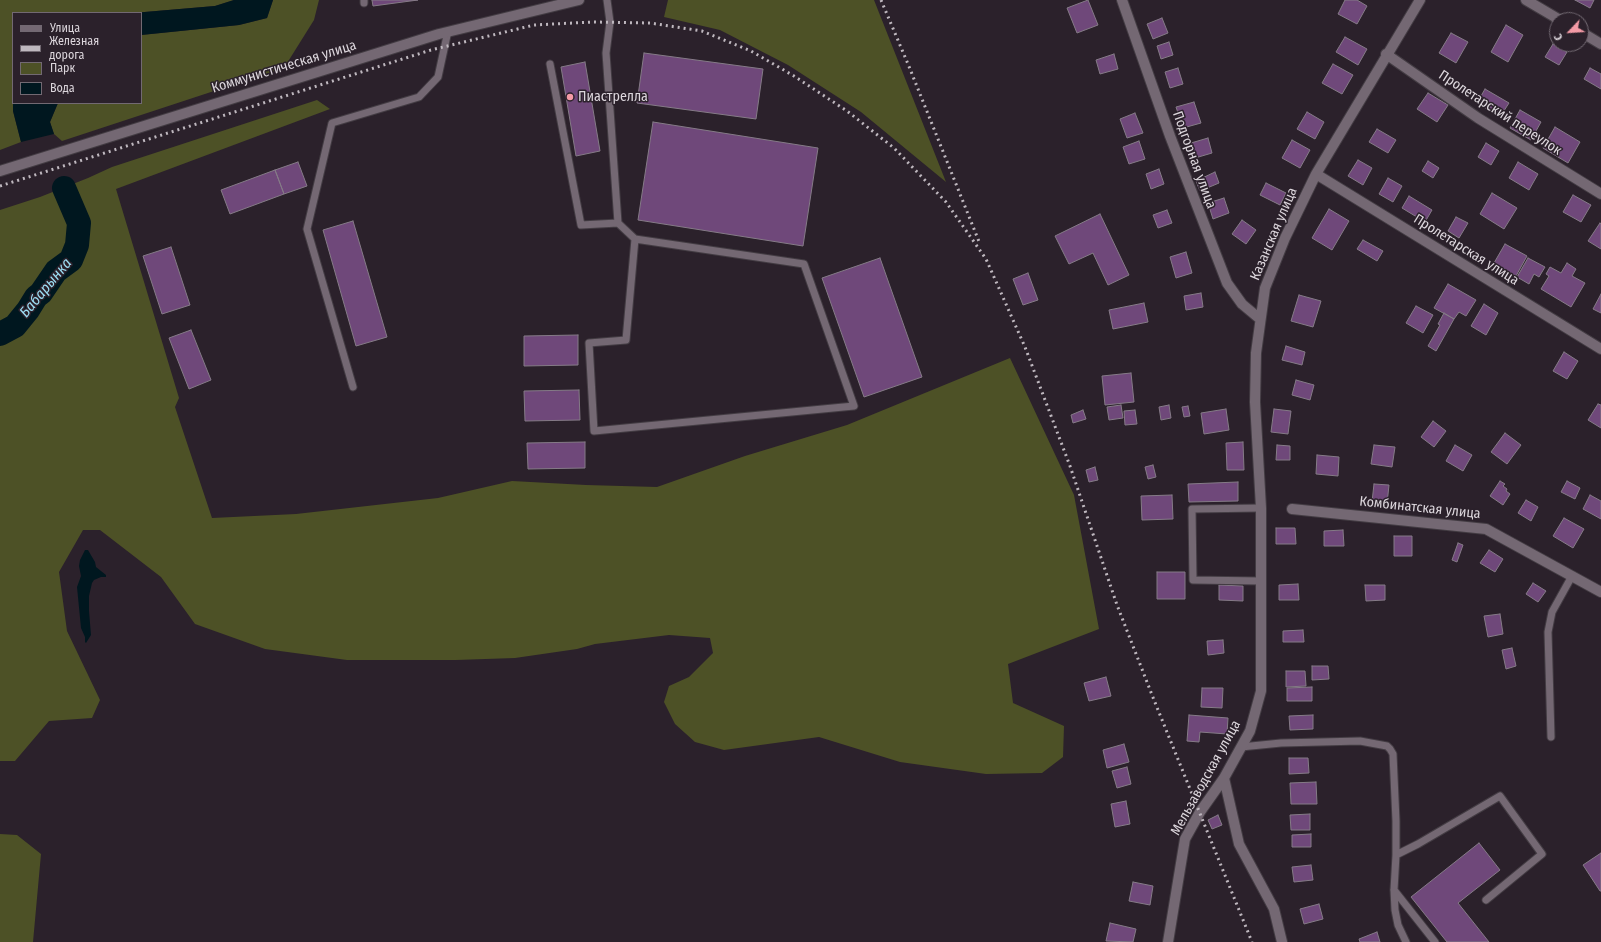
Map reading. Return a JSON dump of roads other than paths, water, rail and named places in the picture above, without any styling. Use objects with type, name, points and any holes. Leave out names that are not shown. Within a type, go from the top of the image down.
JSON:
[{"type":"street","name":"Коммунистическая улица","points":[[0,171],[448,32],[579,0]]},
{"type":"street","name":"Подгорная улица","points":[[1122,0],[1170,136],[1227,283],[1242,304],[1260,319]]},
{"type":"street","name":"Казанская улица","points":[[1261,508],[1255,402],[1256,353],[1265,288],[1285,238],[1316,174],[1386,54],[1420,0]]},
{"type":"street","points":[[1526,0],[1549,14]]},
{"type":"street","points":[[1589,37],[1601,44]]},
{"type":"street","name":"Пролетарский переулок","points":[[1386,54],[1478,118],[1601,194]]},
{"type":"street","name":"Пролетарская улица","points":[[1316,174],[1601,349]]},
{"type":"street","name":"Мельзаводская улица","points":[[1168,942],[1185,839],[1200,812],[1224,778],[1250,731],[1261,692],[1261,508]]},
{"type":"street","name":"Комбинатская улица","points":[[1292,509],[1486,529],[1601,592]]},
{"type":"street","points":[[1224,778],[1239,844],[1274,909],[1282,942]]},
{"type":"lane","points":[[607,0],[610,22],[606,53],[618,223],[635,239],[804,264],[854,406],[594,431],[589,343],[626,340],[635,239]]},
{"type":"lane","points":[[353,387],[307,229],[332,123],[419,97],[438,77],[448,32]]},
{"type":"lane","points":[[550,64],[581,224],[618,223]]},
{"type":"lane","points":[[1261,508],[1192,508],[1194,580],[1261,581]]},
{"type":"lane","points":[[1551,738],[1548,632],[1552,612],[1572,576]]},
{"type":"lane","points":[[1241,748],[1282,743],[1360,741],[1387,746],[1390,749],[1393,754],[1396,821],[1394,890],[1396,919],[1400,932],[1406,942]]},
{"type":"lane","points":[[1396,855],[1418,844],[1500,796],[1542,854],[1486,900]]},
{"type":"lane","points":[[1394,890],[1435,942]]},
{"type":"water","points":[[234,0],[273,0],[267,18],[239,25],[142,35],[142,12],[215,6]]},
{"type":"water","points":[[13,104],[58,104],[50,122],[54,134],[21,142],[13,111]]},
{"type":"water","points":[[85,550],[88,550],[95,562],[96,567],[106,575],[106,577],[101,577],[94,580],[92,583],[89,596],[91,635],[86,643],[81,628],[77,587],[81,576],[79,566],[80,560]]},
{"type":"waterway","name":"Бабарынка","points":[[0,334],[15,326],[56,271],[71,260],[77,245],[79,223],[64,188]]},
{"type":"railway","points":[[881,0],[980,244]]},
{"type":"railway","points":[[0,186],[431,50],[534,25],[593,22],[650,23],[702,31],[751,51],[794,76],[847,111],[894,148],[946,202],[986,259],[1025,347],[1070,466],[1117,605],[1252,942]]},
{"type":"place","name":"Пиастрелла","points":[[570,97]]}]
